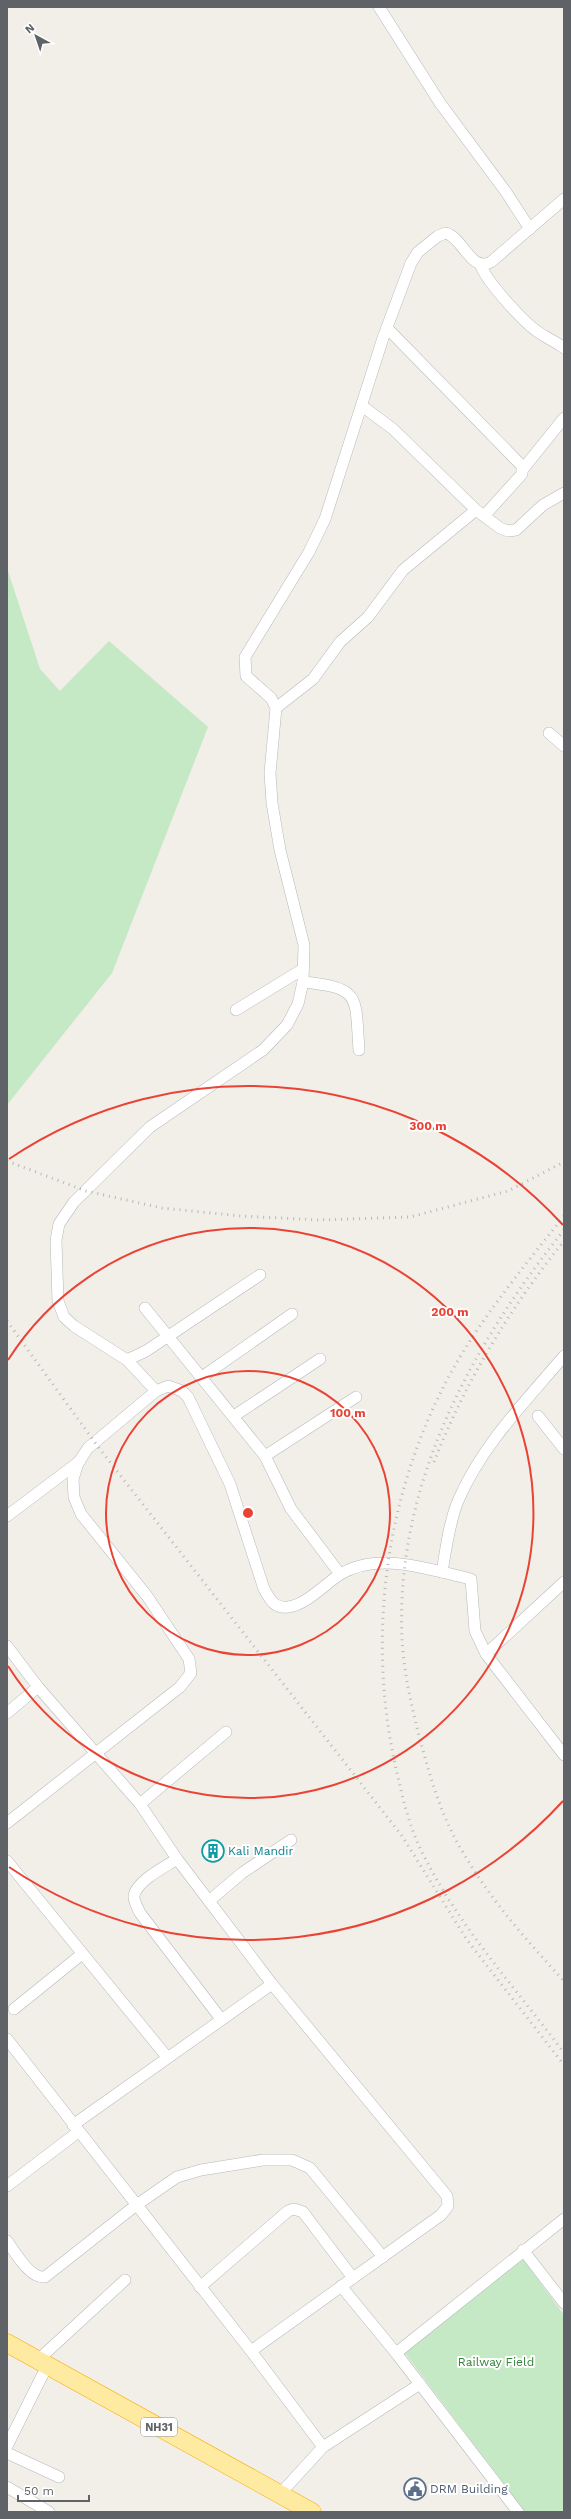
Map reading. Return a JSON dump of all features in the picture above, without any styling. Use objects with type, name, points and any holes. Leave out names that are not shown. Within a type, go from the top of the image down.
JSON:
[{"type":"highway","name":"NH31","points":[[7,2343],[40,2367],[292,2512]]},
{"type":"highway","name":"NH31","points":[[7,2354],[40,2367],[312,2512]]},
{"type":"street","points":[[379,7],[440,103],[506,192],[530,228]]},
{"type":"street","points":[[481,266],[491,262],[564,198]]},
{"type":"street","points":[[156,1391],[127,1360],[74,1326],[60,1309],[56,1240],[59,1224],[74,1202],[150,1127],[263,1050],[287,1025],[298,1004],[303,982],[304,945],[280,850],[272,804],[270,773],[276,708],[271,698],[246,676],[245,658],[309,552],[325,519],[387,328],[411,263],[418,252],[438,236],[446,233],[455,238],[477,264],[481,266],[493,285],[516,310],[542,335],[555,340],[564,348]]},
{"type":"street","points":[[387,328],[523,469]]},
{"type":"street","points":[[362,406],[393,429],[480,513],[500,528],[508,531],[516,530],[543,505],[564,493]]},
{"type":"street","points":[[276,708],[313,679],[340,642],[368,617],[403,570],[480,513],[522,474],[523,469],[564,418]]},
{"type":"street","points":[[549,733],[564,746]]},
{"type":"street","points":[[236,1010],[303,969]]},
{"type":"street","points":[[303,982],[330,985],[351,994],[356,1004],[359,1050]]},
{"type":"street","points":[[127,1360],[146,1351],[260,1275]]},
{"type":"street","points":[[145,1308],[265,1456],[291,1509],[340,1574]]},
{"type":"street","points":[[202,1377],[292,1314]]},
{"type":"street","points":[[442,1572],[452,1521],[458,1502],[483,1453],[564,1356]]},
{"type":"street","points":[[234,1416],[320,1359]]},
{"type":"street","points":[[7,1823],[180,1687],[188,1679],[192,1667],[190,1659],[147,1596],[81,1514],[74,1497],[73,1479],[80,1461],[94,1441],[156,1391],[168,1386],[182,1390],[196,1412],[230,1484],[264,1589],[272,1603],[280,1608],[289,1607],[299,1603],[340,1574],[360,1566],[389,1562],[471,1579],[475,1631],[486,1654],[564,1755]]},
{"type":"street","points":[[265,1456],[356,1397]]},
{"type":"street","points":[[538,1416],[564,1449]]},
{"type":"street","points":[[7,1516],[80,1461]]},
{"type":"street","points":[[486,1654],[564,1582]]},
{"type":"street","points":[[7,1646],[38,1687],[140,1804],[177,1859],[272,1984],[447,2196],[448,2206],[441,2215],[251,2351]]},
{"type":"street","points":[[7,1713],[38,1687]]},
{"type":"street","points":[[140,1804],[226,1732]]},
{"type":"street","points":[[209,1901],[242,1873],[291,1840]]},
{"type":"street","points":[[177,1859],[138,1888],[134,1897],[140,1913],[221,2019]]},
{"type":"street","points":[[7,1861],[167,2057]]},
{"type":"street","points":[[14,2010],[82,1954]]},
{"type":"street","points":[[7,2186],[167,2057],[272,1984]]},
{"type":"street","points":[[7,2039],[135,2206],[251,2351],[324,2447]]},
{"type":"street","points":[[7,2241],[30,2271],[37,2277],[45,2277],[135,2206],[177,2177],[195,2171],[263,2160],[292,2160],[310,2168],[383,2257]]},
{"type":"street","points":[[200,2287],[288,2211],[294,2209],[303,2212],[354,2278]]},
{"type":"street","points":[[396,2353],[564,2218]]},
{"type":"street","points":[[523,2250],[564,2303]]},
{"type":"street","points":[[7,2446],[40,2367],[125,2280]]},
{"type":"street","points":[[341,2286],[396,2353],[518,2512]]},
{"type":"street","points":[[280,2494],[324,2447],[420,2384]]},
{"type":"street","points":[[7,2453],[59,2477]]},
{"type":"street","points":[[7,2487],[49,2512]]},
{"type":"green space","points":[[7,568],[40,669],[60,691],[109,641],[208,727],[112,973],[7,1105]]},
{"type":"green space","name":"Railway Field","points":[[523,2259],[564,2315],[564,2512],[525,2512],[401,2348]]},
{"type":"railway","points":[[7,1161],[86,1191],[162,1208],[241,1216],[319,1220],[410,1217],[508,1191],[564,1162]]},
{"type":"railway","points":[[564,1216],[498,1300],[474,1334],[437,1400],[416,1450],[400,1503],[389,1556],[383,1611],[383,1665],[387,1720],[397,1773],[414,1835],[437,1881],[453,1907],[564,2053]]},
{"type":"railway","points":[[564,1230],[498,1321],[470,1370],[446,1420],[426,1472],[411,1526],[403,1582],[402,1639],[412,1704],[425,1757],[442,1810],[454,1836],[472,1867],[496,1901],[522,1934],[564,1981]]},
{"type":"railway","points":[[434,1462],[460,1403],[490,1347],[525,1293],[564,1241]]},
{"type":"railway","points":[[7,1321],[99,1448],[402,1836],[467,1940],[564,2065]]},
{"type":"place","name":"Kali Mandir","points":[[213,1851]]},
{"type":"place","name":"DRM Building","points":[[415,2489]]}]
